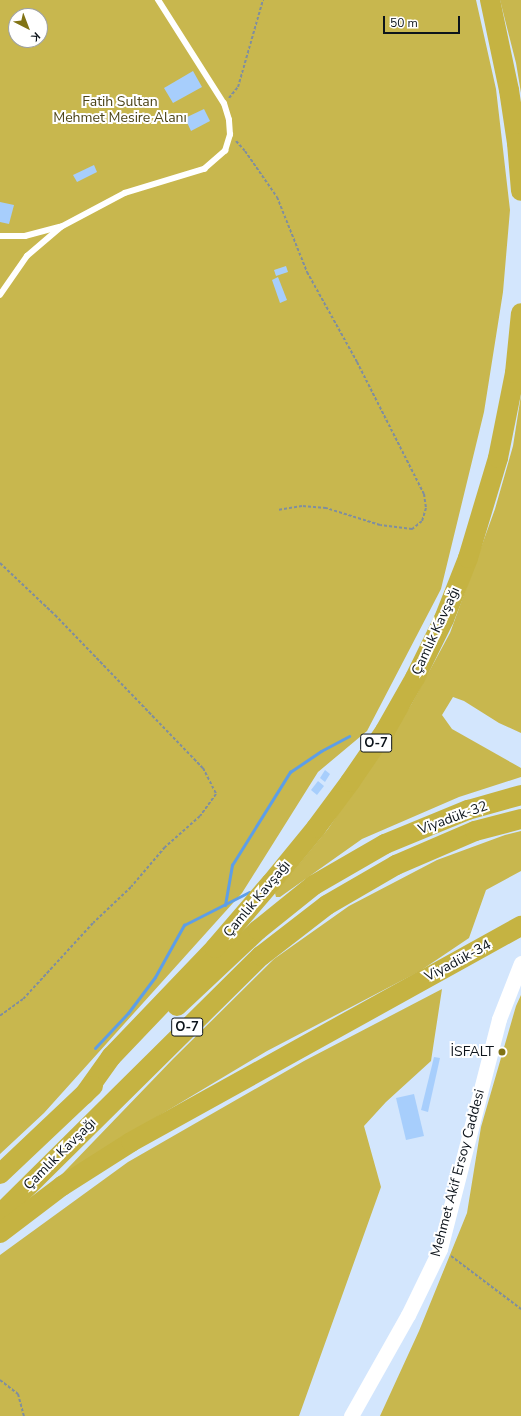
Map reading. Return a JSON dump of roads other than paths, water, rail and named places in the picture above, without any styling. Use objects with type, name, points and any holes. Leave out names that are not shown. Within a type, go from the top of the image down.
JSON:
[{"type":"highway","points":[[490,0],[509,90],[517,143],[521,191]]},
{"type":"highway","name":"Çamlık Kavşağı","points":[[84,1094],[111,1057],[215,948],[272,883],[316,828],[385,731],[415,678],[444,618],[468,558],[498,458],[515,373],[521,313]]},
{"type":"highway","name":"Viyadük-32","points":[[385,844],[468,810],[521,795]]},
{"type":"highway","name":"Viyadük-32","points":[[396,865],[475,831],[521,819]]},
{"type":"highway","name":"Çamlık Kavşağı","points":[[84,1094],[258,930],[314,885],[385,844]]},
{"type":"highway","name":"Çamlık Kavşağı","points":[[0,1214],[261,956],[327,905],[396,865]]},
{"type":"highway","name":"Viyadük-34","points":[[396,994],[521,926]]},
{"type":"highway","name":"Çamlık Kavşağı","points":[[0,1233],[62,1186],[131,1142],[396,994]]},
{"type":"highway","name":"O-7","points":[[0,1174],[84,1094]]},
{"type":"main road","name":"Mehmet Akif Ersoy Caddesi","points":[[350,1416],[408,1315],[440,1249],[499,1019],[521,963]]},
{"type":"lane","points":[[0,295],[27,256],[61,227],[125,193],[204,169],[225,151],[230,135],[229,120],[224,104],[158,0]]},
{"type":"lane","points":[[0,236],[25,236],[61,227]]},
{"type":"waterway","points":[[225,905],[232,865],[290,772],[321,751],[349,736]]},
{"type":"waterway","points":[[95,1048],[128,1013],[155,977],[184,925],[249,892]]},
{"type":"place","name":"İSFALT","points":[[502,1052]]},
{"type":"park label","name":"Fatih Sultan Mehmet Mesire Alanı","points":[[120,110]]}]
